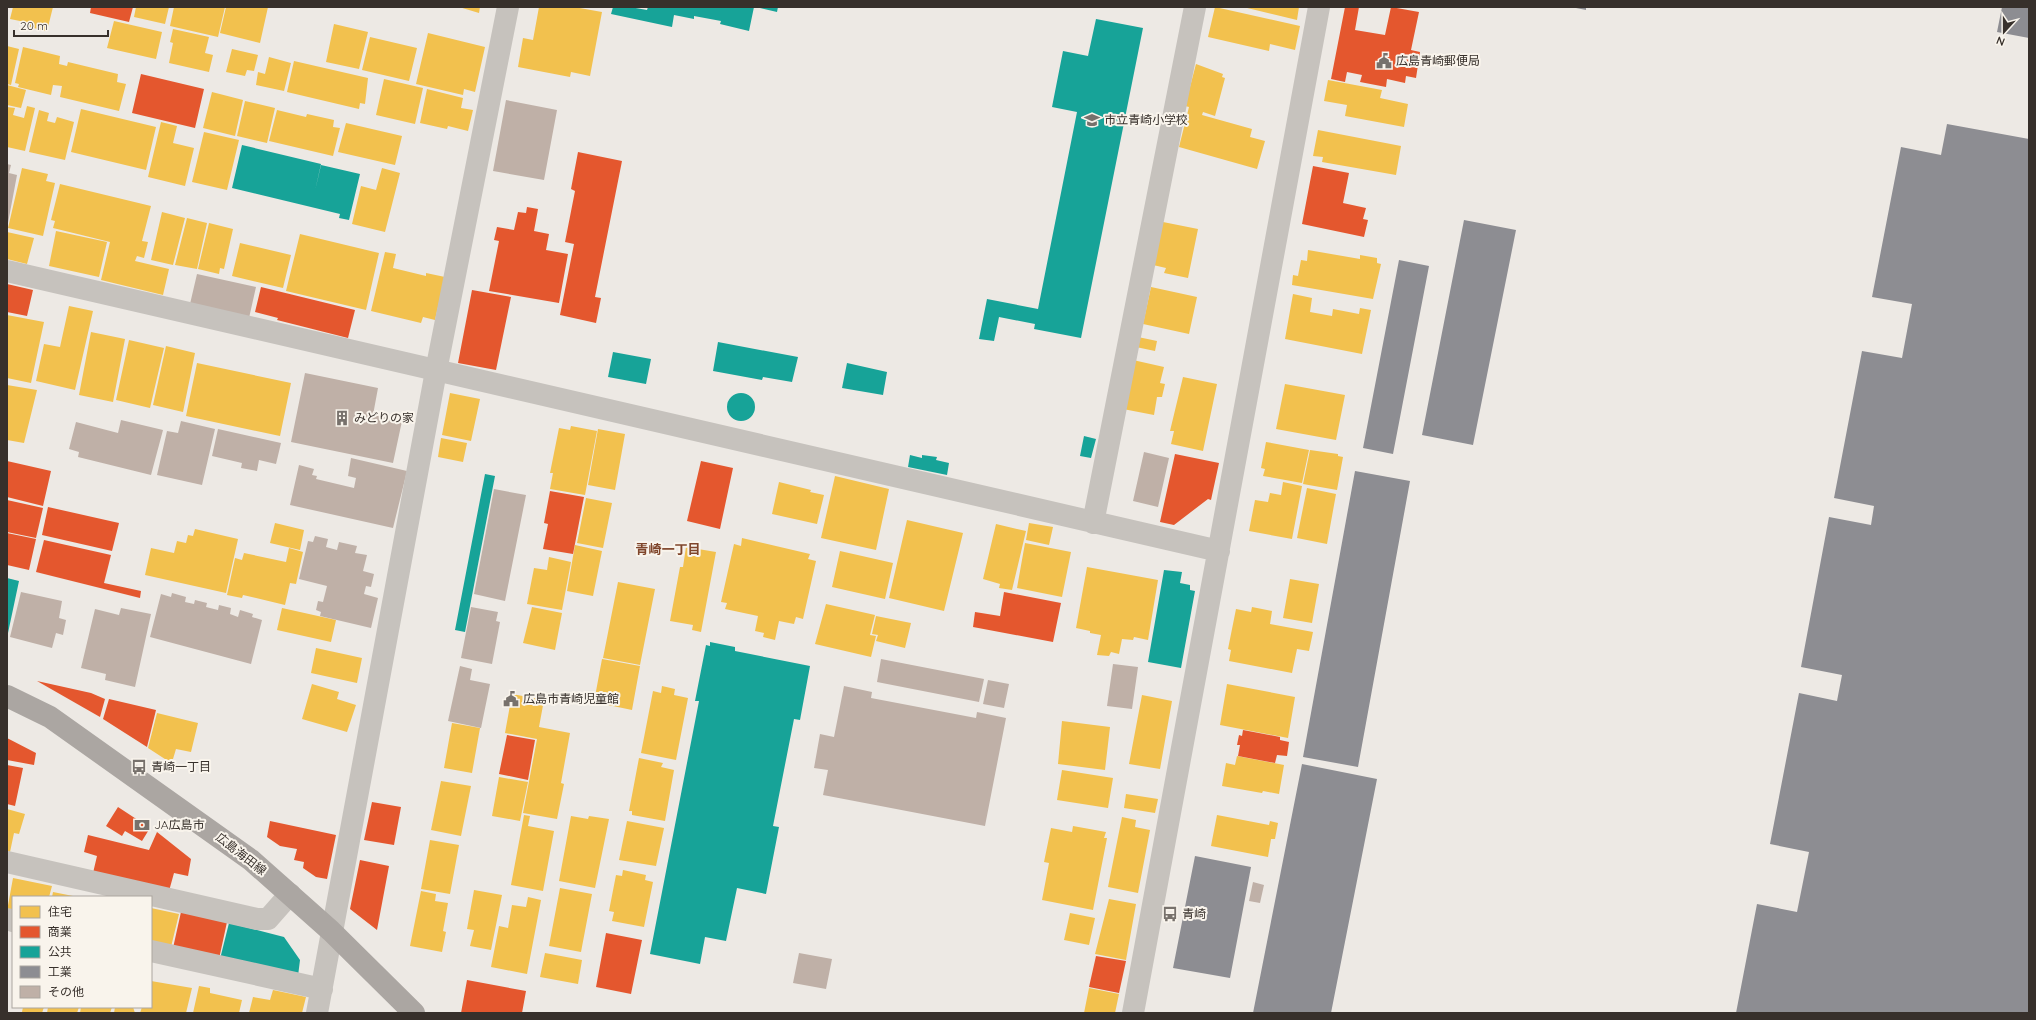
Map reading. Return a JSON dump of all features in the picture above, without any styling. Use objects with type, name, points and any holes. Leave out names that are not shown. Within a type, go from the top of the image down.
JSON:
[{"type":"main road","name":"広島海田線","points":[[7,696],[50,717],[251,860],[331,931],[414,1013]]},
{"type":"street","points":[[318,1013],[331,931],[436,371],[508,7]]},
{"type":"street","points":[[1093,523],[1195,7]]},
{"type":"street","points":[[1134,1013],[1318,7]]},
{"type":"street","points":[[7,271],[1093,523],[1219,550]]},
{"type":"street","points":[[7,862],[257,919],[268,919],[290,894]]},
{"type":"street","points":[[152,951],[322,989]]},
{"type":"building: 住宅","points":[[13,7],[53,7],[47,31],[29,27],[30,23],[10,19]]},
{"type":"building: 住宅","points":[[136,7],[169,7],[165,24],[134,17]]},
{"type":"building: 住宅","points":[[174,7],[225,7],[218,37],[170,26]]},
{"type":"building: 住宅","points":[[226,7],[268,7],[260,43],[220,33]]},
{"type":"building: 住宅","points":[[459,7],[480,7],[479,13]]},
{"type":"building: 住宅","points":[[539,7],[574,7],[602,12],[590,76],[571,72],[570,77],[518,67],[523,38],[533,40]]},
{"type":"building: 住宅","points":[[1215,7],[1300,26],[1295,50],[1270,44],[1269,51],[1208,37]]},
{"type":"building: 住宅","points":[[1243,7],[1299,7],[1297,20]]},
{"type":"building: 住宅","points":[[114,21],[162,32],[156,59],[107,48]]},
{"type":"building: 住宅","points":[[334,24],[368,32],[359,69],[326,62]]},
{"type":"building: 住宅","points":[[173,29],[209,37],[205,53],[213,55],[209,72],[169,63],[173,43],[170,42]]},
{"type":"building: 住宅","points":[[428,33],[485,47],[475,92],[464,89],[463,95],[416,84]]},
{"type":"building: 住宅","points":[[370,37],[417,48],[409,81],[362,70]]},
{"type":"building: 住宅","points":[[7,46],[19,49],[11,85],[7,84]]},
{"type":"building: 住宅","points":[[23,47],[60,56],[59,64],[67,66],[68,62],[118,74],[117,82],[126,84],[119,111],[60,97],[62,86],[53,85],[51,95],[18,87],[19,84],[15,83]]},
{"type":"building: 住宅","points":[[232,49],[258,55],[254,71],[247,70],[245,76],[226,72]]},
{"type":"building: 住宅","points":[[269,57],[291,63],[284,91],[256,85],[258,72],[265,74]]},
{"type":"building: 住宅","points":[[294,61],[368,78],[365,104],[360,103],[359,109],[287,92]]},
{"type":"building: 住宅","points":[[1196,64],[1223,74],[1222,77],[1225,78],[1215,116],[1203,112],[1202,115],[1252,129],[1250,137],[1265,141],[1257,169],[1179,147],[1189,107],[1185,106]]},
{"type":"building: 住宅","points":[[384,79],[423,88],[415,124],[376,115]]},
{"type":"building: 住宅","points":[[1328,80],[1382,90],[1380,98],[1408,104],[1404,127],[1345,116],[1347,105],[1324,101]]},
{"type":"building: 住宅","points":[[7,85],[26,90],[21,108],[7,105]]},
{"type":"building: 住宅","points":[[427,89],[463,98],[461,108],[473,110],[468,131],[448,126],[447,129],[420,123]]},
{"type":"building: 住宅","points":[[212,92],[243,100],[235,136],[203,128]]},
{"type":"building: 住宅","points":[[245,101],[275,108],[267,143],[237,136]]},
{"type":"building: 住宅","points":[[27,106],[35,108],[25,151],[7,147],[7,107],[15,108],[13,115],[24,118]]},
{"type":"building: 住宅","points":[[81,109],[156,127],[146,170],[71,152]]},
{"type":"building: 住宅","points":[[39,110],[49,113],[47,121],[55,123],[57,117],[74,122],[65,160],[29,152]]},
{"type":"building: 住宅","points":[[277,110],[306,117],[307,114],[334,120],[333,127],[340,128],[333,156],[269,141]]},
{"type":"building: 住宅","points":[[161,122],[177,126],[173,143],[194,148],[185,186],[148,177]]},
{"type":"building: 住宅","points":[[346,123],[402,136],[395,165],[338,152]]},
{"type":"building: 住宅","points":[[1318,130],[1401,146],[1396,175],[1322,162],[1323,157],[1313,156]]},
{"type":"building: 住宅","points":[[204,132],[239,140],[227,190],[192,182]]},
{"type":"building: 住宅","points":[[22,168],[48,174],[46,181],[55,183],[43,236],[8,228]]},
{"type":"building: 住宅","points":[[382,168],[400,173],[385,232],[352,224],[361,186],[376,190]]},
{"type":"building: 住宅","points":[[60,184],[151,206],[142,241],[148,242],[144,258],[137,256],[135,261],[169,269],[163,295],[101,280],[110,242],[53,228],[55,221],[51,220]]},
{"type":"building: 住宅","points":[[162,212],[185,218],[173,265],[151,260]]},
{"type":"building: 住宅","points":[[187,218],[207,223],[197,269],[175,265]]},
{"type":"building: 住宅","points":[[1163,222],[1198,229],[1188,278],[1164,273],[1166,268],[1153,265]]},
{"type":"building: 住宅","points":[[209,223],[233,229],[224,269],[220,268],[219,274],[198,269]]},
{"type":"building: 住宅","points":[[56,231],[107,242],[99,277],[49,266]]},
{"type":"building: 住宅","points":[[7,232],[34,238],[27,264],[7,259]]},
{"type":"building: 住宅","points":[[300,234],[379,253],[366,310],[286,291]]},
{"type":"building: 住宅","points":[[240,243],[291,255],[283,288],[232,276]]},
{"type":"building: 住宅","points":[[1308,250],[1360,259],[1360,255],[1377,258],[1377,263],[1381,264],[1373,299],[1292,285],[1293,275],[1298,276],[1301,260],[1307,261]]},
{"type":"building: 住宅","points":[[385,252],[396,254],[393,268],[426,276],[426,273],[445,277],[435,320],[423,317],[421,323],[371,311]]},
{"type":"building: 住宅","points":[[1151,287],[1197,297],[1189,334],[1143,324]]},
{"type":"building: 住宅","points":[[1293,294],[1312,298],[1310,312],[1332,316],[1333,309],[1359,314],[1360,308],[1371,310],[1362,354],[1285,339]]},
{"type":"building: 住宅","points":[[69,306],[93,311],[75,390],[36,381],[44,344],[60,347]]},
{"type":"building: 住宅","points":[[7,315],[44,322],[31,383],[7,378]]},
{"type":"building: 住宅","points":[[91,332],[125,339],[113,402],[79,395]]},
{"type":"building: 住宅","points":[[1138,337],[1157,341],[1155,351],[1136,347]]},
{"type":"building: 住宅","points":[[129,340],[164,348],[150,408],[116,400]]},
{"type":"building: 住宅","points":[[166,346],[195,353],[183,412],[153,405]]},
{"type":"building: 住宅","points":[[1133,360],[1164,367],[1160,383],[1165,384],[1162,397],[1157,397],[1154,415],[1123,409]]},
{"type":"building: 住宅","points":[[197,363],[291,383],[280,436],[186,416]]},
{"type":"building: 住宅","points":[[1183,377],[1217,384],[1203,451],[1171,444],[1174,431],[1170,431]]},
{"type":"building: 住宅","points":[[1285,384],[1345,395],[1336,440],[1276,429]]},
{"type":"building: 住宅","points":[[7,385],[37,390],[24,443],[7,440]]},
{"type":"building: 住宅","points":[[450,393],[480,399],[471,441],[442,435]]},
{"type":"building: 住宅","points":[[571,426],[597,431],[585,495],[550,489],[553,473],[550,473],[559,428],[570,430]]},
{"type":"building: 住宅","points":[[598,429],[625,434],[615,490],[588,485]]},
{"type":"building: 住宅","points":[[441,438],[467,443],[463,462],[438,457]]},
{"type":"building: 住宅","points":[[1266,442],[1309,450],[1302,483],[1263,476],[1265,469],[1261,468]]},
{"type":"building: 住宅","points":[[1310,450],[1338,454],[1338,456],[1343,457],[1337,490],[1303,484]]},
{"type":"building: 住宅","points":[[835,476],[889,489],[876,550],[821,538]]},
{"type":"building: 住宅","points":[[779,482],[824,495],[817,524],[772,514]]},
{"type":"building: 住宅","points":[[1283,482],[1302,486],[1292,539],[1249,531],[1255,500],[1268,502],[1270,493],[1281,495]]},
{"type":"building: 住宅","points":[[1307,488],[1336,494],[1327,544],[1297,538]]},
{"type":"building: 住宅","points":[[586,498],[612,503],[603,548],[577,543]]},
{"type":"building: 住宅","points":[[907,520],[963,533],[944,611],[889,598]]},
{"type":"building: 住宅","points":[[275,523],[304,530],[300,550],[270,543]]},
{"type":"building: 住宅","points":[[1029,523],[1053,527],[1049,545],[1026,540]]},
{"type":"building: 住宅","points":[[996,524],[1026,531],[1012,590],[999,588],[1000,584],[983,579]]},
{"type":"building: 住宅","points":[[195,529],[238,539],[226,593],[145,575],[151,548],[174,553],[177,541],[186,543],[188,535],[193,536]]},
{"type":"building: 住宅","points":[[742,538],[810,554],[808,559],[816,561],[803,619],[796,617],[794,624],[779,621],[775,640],[763,637],[764,633],[755,631],[758,616],[725,609],[727,603],[721,602],[734,544],[741,546]]},
{"type":"building: 住宅","points":[[1025,543],[1071,552],[1062,597],[1017,588]]},
{"type":"building: 住宅","points":[[575,545],[602,551],[593,596],[567,591]]},
{"type":"building: 住宅","points":[[686,547],[716,552],[701,632],[692,630],[693,625],[670,621],[680,567],[683,567]]},
{"type":"building: 住宅","points":[[289,548],[303,552],[296,584],[290,583],[285,605],[243,595],[242,598],[227,595],[235,558],[242,560],[244,553],[286,562]]},
{"type":"building: 住宅","points":[[840,551],[893,563],[885,599],[832,587]]},
{"type":"building: 住宅","points":[[549,557],[571,562],[562,610],[527,604],[534,568],[547,570]]},
{"type":"building: 住宅","points":[[1087,567],[1158,580],[1148,640],[1134,637],[1133,640],[1122,639],[1119,654],[1111,652],[1109,656],[1097,655],[1101,635],[1076,628]]},
{"type":"building: 住宅","points":[[1290,579],[1319,584],[1312,623],[1283,618]]},
{"type":"building: 住宅","points":[[618,582],[655,589],[640,665],[603,658]]},
{"type":"building: 住宅","points":[[826,604],[875,615],[870,635],[876,636],[871,657],[815,644]]},
{"type":"building: 住宅","points":[[532,607],[562,613],[555,650],[523,643]]},
{"type":"building: 住宅","points":[[1252,607],[1272,611],[1270,624],[1313,632],[1309,651],[1297,649],[1292,673],[1229,661],[1231,650],[1228,649],[1236,609],[1251,612]]},
{"type":"building: 住宅","points":[[282,608],[336,620],[331,642],[277,630]]},
{"type":"building: 住宅","points":[[876,616],[911,623],[905,648],[876,641],[878,635],[872,634]]},
{"type":"building: 住宅","points":[[316,648],[362,658],[357,683],[311,673]]},
{"type":"building: 住宅","points":[[602,659],[640,666],[632,710],[594,702]]},
{"type":"building: 住宅","points":[[312,684],[339,692],[337,699],[356,705],[347,732],[302,719]]},
{"type":"building: 住宅","points":[[1227,684],[1295,697],[1288,738],[1220,725]]},
{"type":"building: 住宅","points":[[662,686],[675,689],[674,695],[688,698],[676,760],[641,753],[653,691],[661,693]]},
{"type":"building: 住宅","points":[[512,694],[544,700],[539,727],[570,733],[561,783],[564,784],[557,819],[523,813],[537,739],[505,733]]},
{"type":"building: 住宅","points":[[1142,695],[1172,701],[1160,769],[1129,764]]},
{"type":"building: 住宅","points":[[157,713],[198,723],[191,752],[176,749],[173,759],[168,761],[148,748]]},
{"type":"building: 住宅","points":[[1062,721],[1110,727],[1105,770],[1058,764]]},
{"type":"building: 住宅","points":[[452,723],[480,728],[472,773],[444,768]]},
{"type":"building: 住宅","points":[[1237,756],[1284,765],[1279,794],[1263,791],[1262,793],[1222,786],[1226,763],[1235,765]]},
{"type":"building: 住宅","points":[[639,758],[663,763],[661,767],[674,770],[665,821],[632,815],[632,811],[629,811]]},
{"type":"building: 住宅","points":[[1062,770],[1113,778],[1108,808],[1057,800]]},
{"type":"building: 住宅","points":[[499,777],[528,782],[520,821],[492,816]]},
{"type":"building: 住宅","points":[[441,781],[471,786],[461,836],[431,830]]},
{"type":"building: 住宅","points":[[1126,794],[1158,799],[1155,813],[1124,808]]},
{"type":"building: 住宅","points":[[7,809],[25,814],[19,834],[14,833],[10,852],[7,851]]},
{"type":"building: 住宅","points":[[524,815],[530,816],[528,826],[554,831],[543,891],[511,885]]},
{"type":"building: 住宅","points":[[1217,815],[1269,825],[1270,821],[1278,823],[1275,839],[1271,839],[1268,857],[1211,846]]},
{"type":"building: 住宅","points":[[571,816],[588,819],[589,816],[609,819],[595,888],[559,881]]},
{"type":"building: 住宅","points":[[1122,817],[1136,820],[1135,827],[1150,830],[1138,893],[1108,887]]},
{"type":"building: 住宅","points":[[627,821],[664,828],[656,866],[619,860]]},
{"type":"building: 住宅","points":[[1073,826],[1106,832],[1104,838],[1107,838],[1093,910],[1042,900],[1049,863],[1044,862],[1051,828],[1072,832]]},
{"type":"building: 住宅","points":[[430,840],[459,845],[450,894],[421,889]]},
{"type":"building: 住宅","points":[[623,870],[646,875],[645,880],[653,882],[644,927],[612,921],[614,912],[609,911],[616,875],[622,876]]},
{"type":"building: 住宅","points":[[13,878],[52,886],[49,896],[12,896],[12,912],[7,911]]},
{"type":"building: 住宅","points":[[560,888],[592,894],[581,952],[549,946]]},
{"type":"building: 住宅","points":[[474,890],[502,895],[491,950],[470,946],[474,930],[467,929]]},
{"type":"building: 住宅","points":[[421,891],[436,894],[435,901],[448,903],[443,931],[446,932],[442,952],[410,946]]},
{"type":"building: 住宅","points":[[53,892],[73,896],[52,896]]},
{"type":"building: 住宅","points":[[528,897],[541,900],[527,974],[491,967],[499,926],[508,928],[512,905],[526,907]]},
{"type":"building: 住宅","points":[[1109,899],[1136,904],[1126,960],[1095,954]]},
{"type":"building: 住宅","points":[[152,908],[179,914],[171,947],[152,943]]},
{"type":"building: 住宅","points":[[1070,913],[1095,918],[1089,945],[1064,940]]},
{"type":"building: 住宅","points":[[545,953],[582,960],[578,984],[540,977]]},
{"type":"building: 住宅","points":[[152,981],[192,988],[186,1013],[140,1013],[142,1008],[152,1008]]},
{"type":"building: 住宅","points":[[199,986],[210,988],[210,993],[242,1000],[239,1013],[193,1013]]},
{"type":"building: 住宅","points":[[1089,988],[1119,994],[1115,1013],[1084,1013]]},
{"type":"building: 住宅","points":[[273,990],[306,997],[302,1013],[249,1013],[253,997],[270,1000]]},
{"type":"building: 住宅","points":[[23,1008],[44,1008],[42,1013],[22,1012]]},
{"type":"building: 住宅","points":[[48,1008],[79,1008],[77,1013],[47,1013]]},
{"type":"building: 住宅","points":[[81,1008],[112,1008],[110,1013],[80,1013]]},
{"type":"building: 住宅","points":[[115,1008],[133,1008],[135,1013],[114,1013]]},
{"type":"building: 商業","points":[[91,7],[133,7],[129,22],[90,13]]},
{"type":"building: 商業","name":"広島青崎郵便局","points":[[1345,7],[1359,7],[1355,30],[1385,35],[1391,7],[1419,12],[1411,50],[1420,52],[1416,78],[1406,76],[1405,83],[1387,79],[1386,87],[1360,82],[1362,75],[1347,72],[1345,82],[1331,79]]},
{"type":"building: 商業","points":[[141,74],[204,89],[195,128],[132,113]]},
{"type":"building: 商業","points":[[578,152],[622,161],[595,297],[601,298],[596,323],[560,315],[574,244],[565,242],[575,191],[571,189]]},
{"type":"building: 商業","points":[[1313,166],[1349,173],[1343,203],[1366,208],[1363,219],[1368,220],[1364,237],[1302,224]]},
{"type":"building: 商業","points":[[527,207],[538,209],[534,231],[549,234],[546,250],[568,254],[559,303],[489,291],[499,241],[494,240],[497,227],[514,230],[518,212],[526,213]]},
{"type":"building: 商業","points":[[7,284],[33,290],[27,316],[7,312]]},
{"type":"building: 商業","points":[[261,287],[355,310],[348,338],[277,320],[278,318],[255,312]]},
{"type":"building: 商業","points":[[472,290],[511,297],[496,370],[458,363]]},
{"type":"building: 商業","points":[[1175,454],[1219,463],[1211,500],[1208,499],[1174,525],[1160,522]]},
{"type":"building: 商業","points":[[7,461],[51,471],[43,506],[7,497]]},
{"type":"building: 商業","points":[[701,461],[733,468],[720,529],[687,521]]},
{"type":"building: 商業","points":[[550,491],[584,497],[573,554],[543,549],[548,524],[544,523]]},
{"type":"building: 商業","points":[[7,500],[43,508],[36,538],[7,532]]},
{"type":"building: 商業","points":[[48,507],[119,523],[112,551],[42,535]]},
{"type":"building: 商業","points":[[7,533],[36,539],[29,570],[7,565]]},
{"type":"building: 商業","points":[[44,540],[111,555],[104,583],[141,591],[140,598],[36,572]]},
{"type":"building: 商業","points":[[1004,592],[1061,603],[1053,642],[973,627],[975,612],[1000,616]]},
{"type":"building: 商業","points":[[37,681],[91,693],[105,699],[100,717]]},
{"type":"building: 商業","points":[[109,699],[156,710],[147,747],[103,719]]},
{"type":"building: 商業","points":[[1243,730],[1280,737],[1280,740],[1289,742],[1287,756],[1277,755],[1275,763],[1238,756],[1240,745],[1237,745],[1239,735],[1242,736]]},
{"type":"building: 商業","points":[[507,735],[535,740],[528,780],[499,774]]},
{"type":"building: 商業","points":[[7,738],[36,753],[34,765],[7,760]]},
{"type":"building: 商業","points":[[7,765],[23,768],[15,806],[7,804]]},
{"type":"building: 商業","points":[[372,802],[401,807],[394,845],[364,840]]},
{"type":"building: 商業","points":[[118,807],[150,828],[142,841],[125,831],[122,836],[106,826]]},
{"type":"building: 商業","points":[[270,821],[336,835],[327,879],[316,877],[303,868],[304,862],[294,860],[297,849],[280,846],[267,837]]},
{"type":"building: 商業","points":[[157,832],[191,859],[188,876],[174,873],[169,891],[93,873],[97,856],[84,852],[88,835],[149,850]]},
{"type":"building: 商業","points":[[360,860],[389,866],[377,930],[350,909]]},
{"type":"building: 商業","points":[[181,912],[227,922],[219,959],[173,948]]},
{"type":"building: 商業","points":[[606,933],[642,940],[631,994],[596,987]]},
{"type":"building: 商業","points":[[1096,956],[1126,961],[1119,993],[1089,987]]},
{"type":"building: 商業","points":[[467,980],[526,991],[522,1013],[461,1013]]},
{"type":"building: 公共","points":[[613,7],[630,7],[647,10],[648,7],[754,7],[749,31],[720,24],[721,21],[694,16],[694,19],[674,15],[672,27],[611,14]]},
{"type":"building: 公共","points":[[756,7],[778,7],[777,12]]},
{"type":"building: 公共","name":"市立青崎小学校","points":[[1096,19],[1143,28],[1081,338],[1034,329],[1035,324],[999,317],[994,341],[979,339],[987,299],[1038,309],[1077,112],[1052,107],[1063,51],[1088,56]]},
{"type":"building: 公共","points":[[242,145],[321,164],[315,191],[321,165],[360,174],[349,220],[339,218],[340,214],[232,188]]},
{"type":"building: 公共","points":[[718,342],[798,357],[792,382],[763,377],[762,380],[713,371]]},
{"type":"building: 公共","points":[[613,352],[651,359],[646,384],[608,377]]},
{"type":"building: 公共","points":[[847,363],[887,372],[883,395],[842,388]]},
{"type":"building: 公共","points":[[741,393],[751,397],[755,407],[751,417],[741,421],[731,417],[727,407],[731,397]]},
{"type":"building: 公共","points":[[1084,436],[1096,439],[1091,458],[1080,456]]},
{"type":"building: 公共","points":[[910,455],[922,458],[922,455],[937,457],[936,460],[949,463],[947,475],[908,467]]},
{"type":"building: 公共","points":[[485,474],[495,476],[465,632],[455,630]]},
{"type":"building: 公共","points":[[1164,570],[1182,572],[1180,583],[1190,585],[1190,590],[1195,591],[1181,668],[1148,662]]},
{"type":"building: 公共","points":[[7,578],[19,581],[8,633],[7,632]]},
{"type":"building: 公共","points":[[710,642],[735,647],[735,651],[810,666],[800,720],[794,719],[773,826],[779,827],[766,894],[737,888],[726,941],[705,937],[700,964],[650,954],[699,701],[695,701],[706,645],[710,646]]},
{"type":"building: 公共","points":[[229,923],[284,937],[300,960],[298,976],[220,959]]},
{"type":"building: 工業","points":[[1571,7],[1586,7],[1586,10]]},
{"type":"building: 工業","points":[[2002,7],[2029,7],[2029,38],[1997,32]]},
{"type":"building: 工業","points":[[1947,124],[2029,139],[2029,1013],[1736,1013],[1757,904],[1797,912],[1809,852],[1770,844],[1799,693],[1837,701],[1842,675],[1801,667],[1829,517],[1871,525],[1874,506],[1834,498],[1862,351],[1902,358],[1912,304],[1872,297],[1901,147],[1941,155]]},
{"type":"building: 工業","points":[[1464,220],[1516,230],[1473,445],[1422,435]]},
{"type":"building: 工業","points":[[1399,260],[1429,266],[1393,454],[1363,448]]},
{"type":"building: 工業","points":[[1355,471],[1410,481],[1358,767],[1303,757]]},
{"type":"building: 工業","points":[[1302,764],[1377,779],[1331,1013],[1253,1013]]},
{"type":"building: 工業","points":[[1195,856],[1251,867],[1230,978],[1173,968]]},
{"type":"building: その他","points":[[506,100],[557,110],[544,180],[493,171]]},
{"type":"building: その他","points":[[7,164],[11,165],[9,173],[17,175],[8,223],[7,222]]},
{"type":"building: その他","points":[[197,274],[256,287],[249,318],[190,304]]},
{"type":"building: その他","name":"みどりの家","points":[[305,373],[378,388],[373,415],[402,421],[393,463],[291,442]]},
{"type":"building: その他","points":[[121,420],[163,430],[151,475],[78,457],[79,452],[69,449],[76,422],[118,433]]},
{"type":"building: その他","points":[[181,421],[215,429],[202,485],[157,475],[167,431],[178,433]]},
{"type":"building: その他","points":[[218,429],[281,443],[276,464],[259,460],[257,471],[241,468],[242,463],[212,456]]},
{"type":"building: その他","points":[[1144,452],[1169,458],[1158,507],[1133,501]]},
{"type":"building: その他","points":[[351,458],[407,471],[393,528],[290,505],[299,465],[314,469],[312,475],[317,476],[316,479],[354,488],[356,478],[348,476]]},
{"type":"building: その他","points":[[494,489],[526,495],[505,601],[474,594]]},
{"type":"building: その他","points":[[315,536],[328,539],[326,547],[337,550],[339,542],[357,546],[355,553],[367,555],[363,571],[374,574],[371,587],[366,586],[364,594],[378,598],[371,628],[320,616],[321,612],[316,610],[318,601],[323,602],[327,586],[299,579],[308,541],[313,542]]},
{"type":"building: その他","points":[[21,592],[62,601],[59,618],[66,620],[63,635],[56,633],[52,648],[10,637]]},
{"type":"building: その他","points":[[172,593],[186,597],[185,602],[194,604],[195,600],[207,603],[206,607],[218,610],[219,605],[231,608],[230,614],[238,617],[240,610],[253,614],[252,617],[262,620],[251,664],[150,637],[161,594],[171,597]]},
{"type":"building: その他","points":[[471,607],[498,612],[496,621],[500,622],[492,664],[461,658]]},
{"type":"building: その他","points":[[121,608],[151,614],[135,687],[105,680],[106,674],[81,668],[95,609],[119,615]]},
{"type":"building: その他","points":[[881,659],[984,679],[979,702],[877,682]]},
{"type":"building: その他","points":[[1113,664],[1138,667],[1132,709],[1107,706]]},
{"type":"building: その他","points":[[460,666],[472,669],[470,680],[490,684],[481,728],[448,721]]},
{"type":"building: その他","points":[[988,680],[1009,684],[1004,708],[983,704]]},
{"type":"building: その他","points":[[844,686],[872,692],[871,698],[976,718],[977,712],[1006,718],[985,826],[823,795],[828,770],[814,768],[820,734],[834,737]]},
{"type":"building: その他","points":[[1253,882],[1264,885],[1260,903],[1249,901]]},
{"type":"building: その他","points":[[799,953],[832,959],[826,989],[793,983]]},
{"type":"place","name":"広島青崎郵便局","points":[[1384,61]]},
{"type":"place","name":"市立青崎小学校","points":[[1092,120]]},
{"type":"place","name":"みどりの家","points":[[342,418]]},
{"type":"place","name":"広島市青崎児童館","points":[[511,699]]},
{"type":"place","name":"青崎一丁目","points":[[139,767]]},
{"type":"place","name":"JA広島市","points":[[142,825]]},
{"type":"place","name":"青崎","points":[[1170,914]]},
{"type":"district","name":"青崎一丁目","points":[[668,549]]}]
